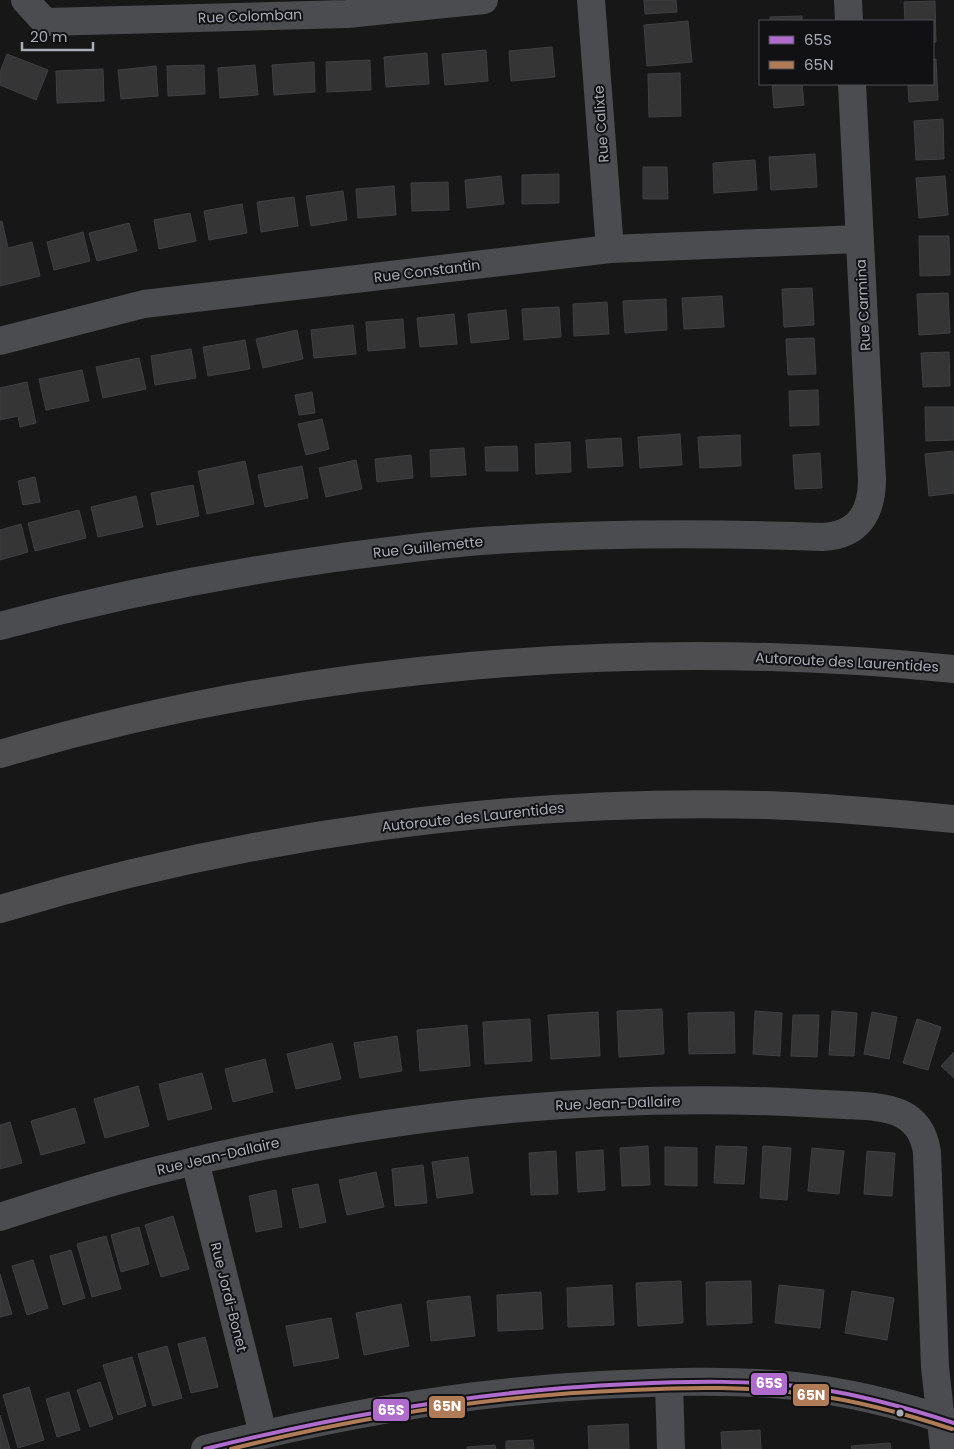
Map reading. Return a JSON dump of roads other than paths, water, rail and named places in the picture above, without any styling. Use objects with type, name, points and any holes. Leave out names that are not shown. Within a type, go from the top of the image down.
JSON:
[{"type":"highway","name":"Autoroute des Laurentides","points":[[0,754],[115,724],[250,696],[393,674],[484,665],[590,658],[730,656],[819,658],[954,669]]},
{"type":"highway","name":"Autoroute des Laurentides","points":[[0,909],[123,875],[227,852],[365,828],[500,813],[594,806],[720,804],[859,810],[954,819]]},
{"type":"street","name":"Rue Colomban","points":[[25,0],[45,22],[347,14],[484,0]]},
{"type":"street","name":"Rue Calixte","points":[[591,0],[610,249]]},
{"type":"street","points":[[848,0],[849,20]]},
{"type":"street","name":"Rue Carmina","points":[[852,85],[872,486],[870,502],[859,522]]},
{"type":"street","name":"Rue Constantin","points":[[0,341],[144,304],[610,249],[859,239]]},
{"type":"street","name":"Rue Guillemette","points":[[0,626],[164,586],[247,571],[376,552],[497,540],[616,535],[831,536],[846,532],[859,522]]},
{"type":"street","name":"Rue Jean-Dallaire","points":[[0,1217],[120,1180],[195,1161],[384,1123],[466,1112],[619,1102],[692,1100],[865,1106],[893,1109],[906,1116],[919,1129],[924,1136],[928,1152],[934,1367],[947,1420],[944,1449]]},
{"type":"street","name":"Rue Jordi-Bonet","points":[[195,1161],[263,1434]]},
{"type":"street","points":[[206,1449],[263,1434],[351,1415],[476,1395],[570,1386],[747,1382],[797,1386],[870,1399],[947,1420]]},
{"type":"street","points":[[669,1383],[671,1449]]}]
